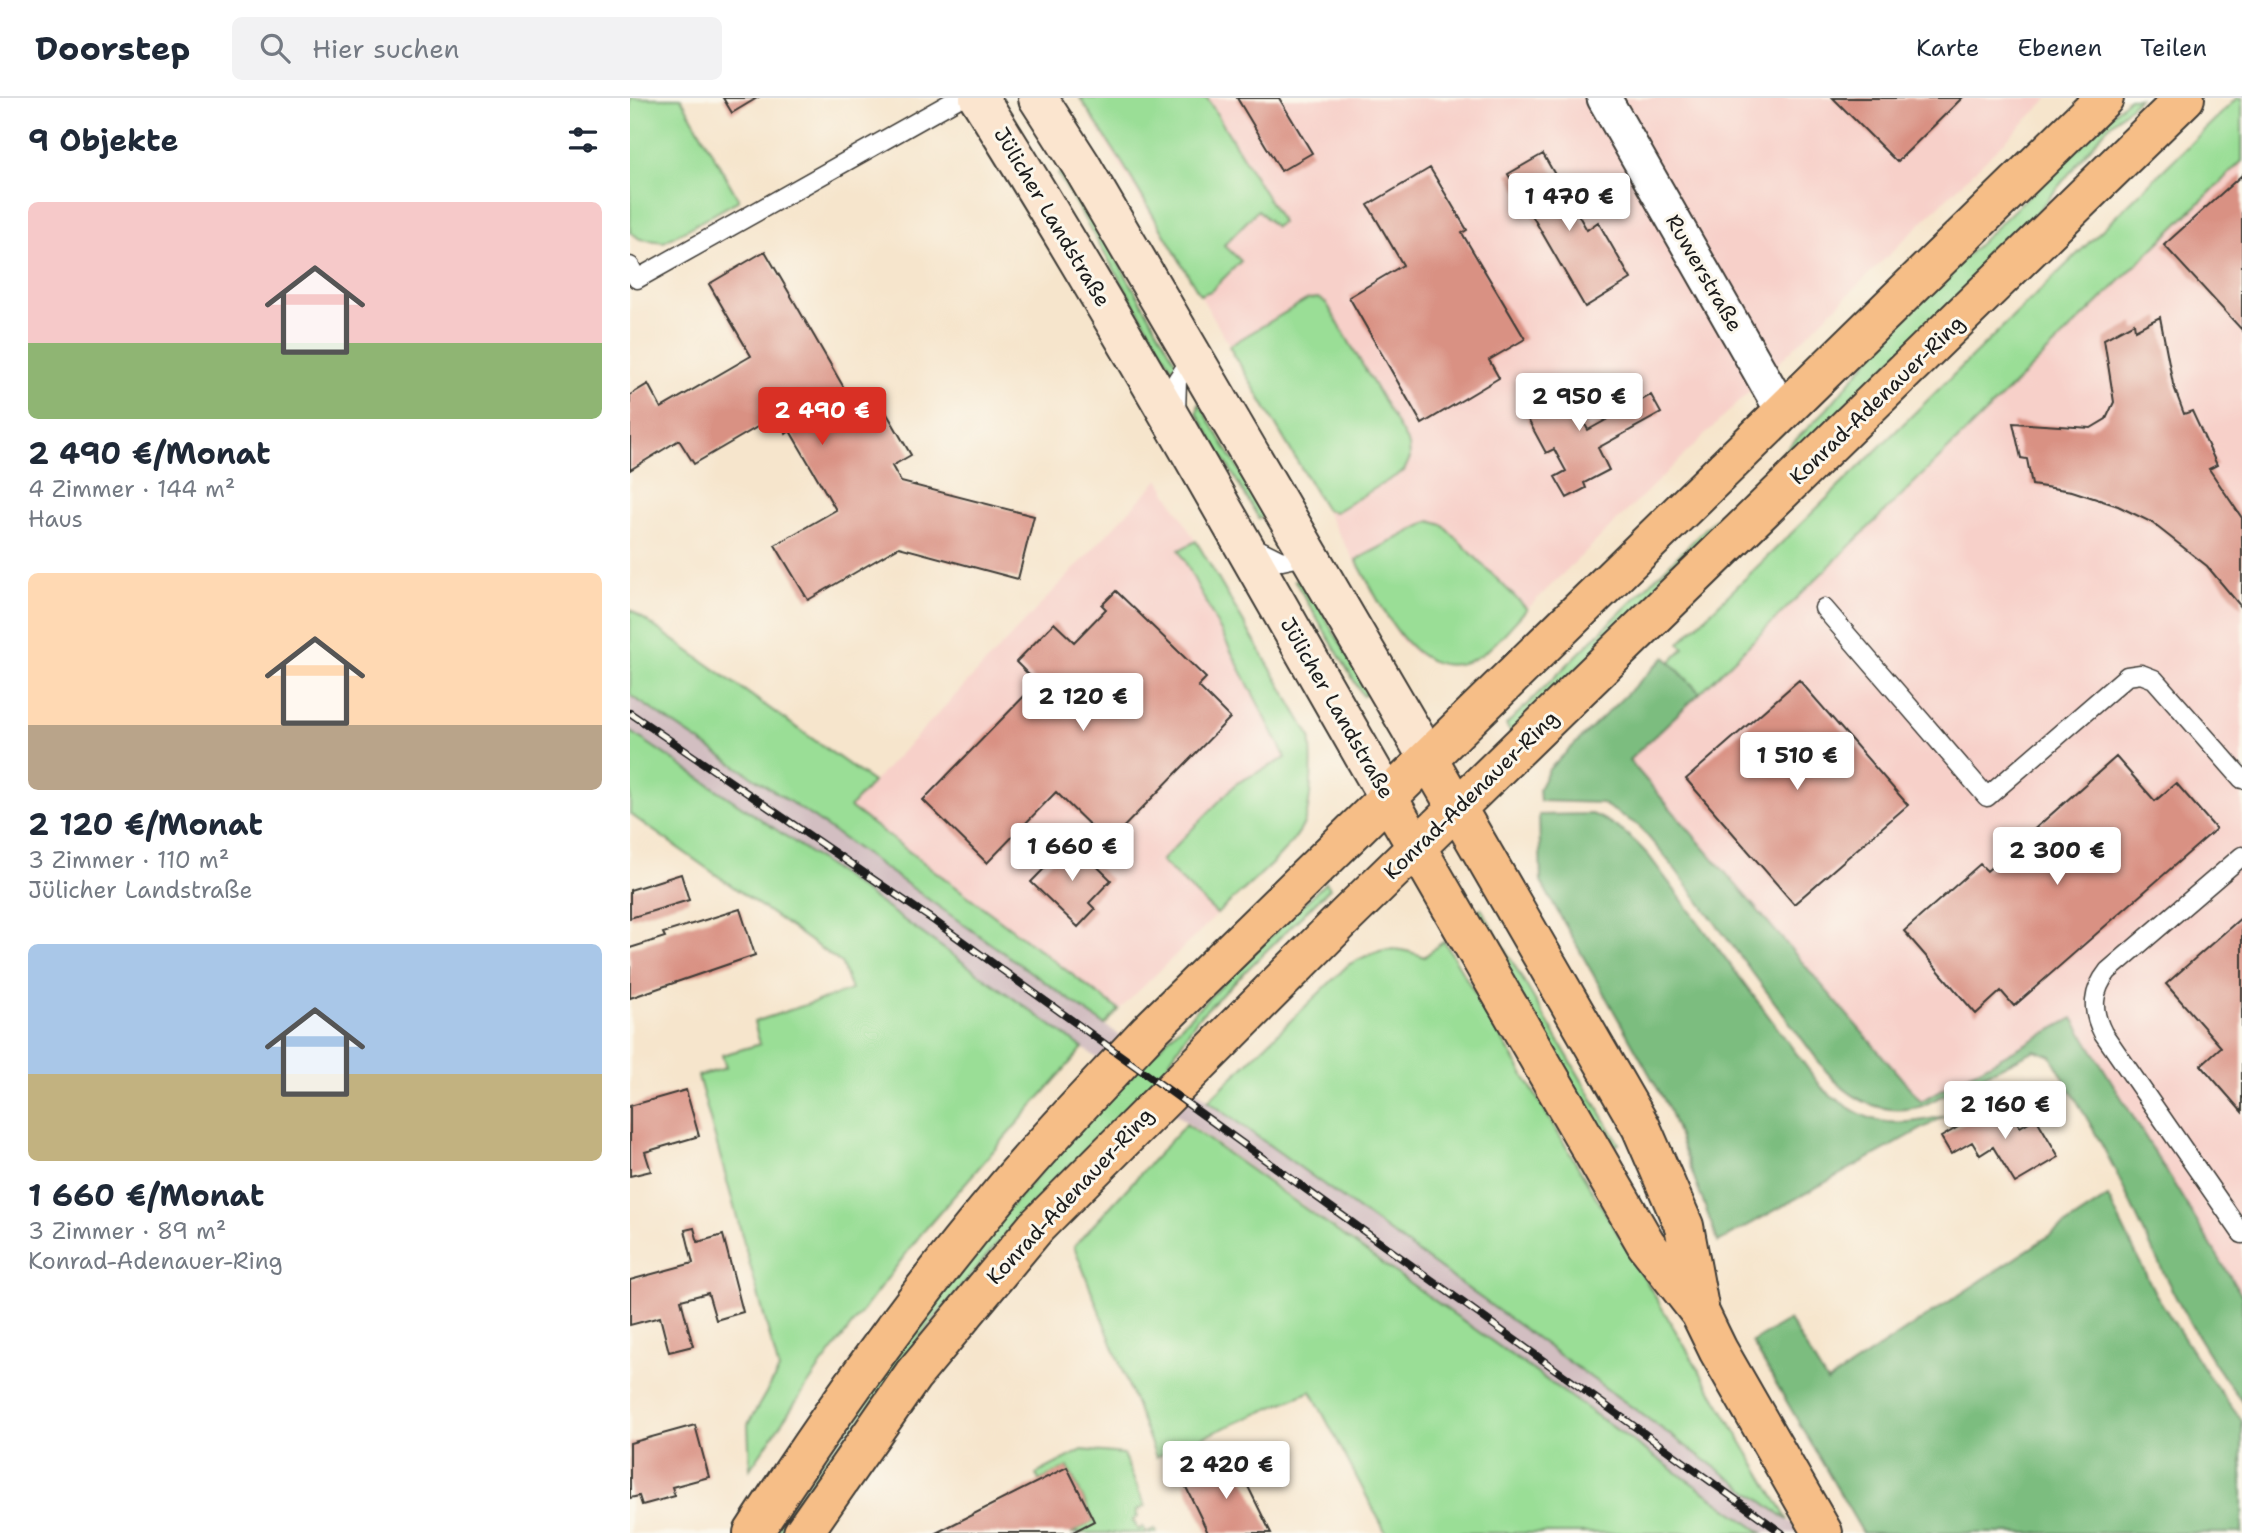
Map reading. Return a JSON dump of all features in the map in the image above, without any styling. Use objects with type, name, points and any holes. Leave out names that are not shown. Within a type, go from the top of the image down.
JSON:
[{"type":"main road","name":"Jülicher Landstraße","points":[[979,98],[1176,425],[1646,1244],[1700,1313],[1718,1350],[1823,1533]]},
{"type":"main road","name":"Jülicher Landstraße","points":[[1038,98],[1310,555],[1641,1127],[1684,1226],[1700,1313]]},
{"type":"main road","points":[[753,1533],[801,1458],[877,1353],[999,1195],[1149,1031],[2104,98]]},
{"type":"main road","name":"Konrad-Adenauer-Ring","points":[[803,1533],[913,1375],[1036,1227],[1183,1076],[2185,98]]},
{"type":"street","name":"Ruwerstraße","points":[[1604,98],[1783,412]]},
{"type":"lane","points":[[630,266],[637,279],[959,98]]},
{"type":"lane","points":[[1176,425],[1177,380],[1193,356]]},
{"type":"lane","points":[[1240,538],[1269,557],[1282,561],[1310,555]]},
{"type":"lane","points":[[1824,608],[1987,797],[2127,676],[2134,674],[2154,679],[2242,779]]},
{"type":"lane","points":[[2242,856],[2108,971],[2099,983],[2094,1008],[2103,1033],[2242,1234]]},
{"type":"shaded area","points":[[1079,98],[2049,98],[1481,654],[1461,663],[1439,662],[1417,655],[1400,639],[1200,295]]},
{"type":"shaded area","points":[[2242,161],[2242,1296],[2073,1018],[1921,1101],[1629,760]]},
{"type":"shaded area","points":[[1159,479],[1310,736],[1312,754],[1304,822],[1294,840],[1119,1010],[850,807]]},
{"type":"shaded area","points":[[630,695],[814,818],[1105,1025],[1806,1533],[1762,1533],[793,841],[630,731]]},
{"type":"green space","points":[[630,98],[681,98],[739,200],[664,242],[640,239],[630,232]]},
{"type":"green space","points":[[1080,98],[1207,98],[1282,222],[1275,227],[1258,210],[1224,245],[1241,261],[1211,291],[1200,295],[1123,164]]},
{"type":"green space","points":[[2129,98],[2139,98],[2105,130],[2017,237],[1511,733],[1506,725],[1827,409],[1907,314]]},
{"type":"green space","points":[[2237,98],[2242,98],[2242,161],[1700,693],[1670,662],[1684,648],[1679,643]]},
{"type":"green space","points":[[1065,171],[1178,365],[1172,368],[1058,174]]},
{"type":"green space","points":[[1319,298],[1327,304],[1409,445],[1410,458],[1404,471],[1335,512],[1326,510],[1229,346],[1308,299]]},
{"type":"green space","points":[[1199,403],[1266,515],[1259,519],[1197,413]]},
{"type":"green space","points":[[1430,521],[1443,525],[1527,609],[1481,655],[1458,664],[1438,663],[1419,654],[1404,639],[1389,620],[1356,560]]},
{"type":"green space","points":[[1196,541],[1310,736],[1311,745],[1312,768],[1307,814],[1298,834],[1277,858],[1217,914],[1161,861],[1237,783],[1286,758],[1179,550]]},
{"type":"green space","points":[[1302,578],[1369,692],[1363,696],[1295,581]]},
{"type":"green space","points":[[630,609],[873,782],[850,807],[1119,1010],[1105,1025],[814,818],[630,695]]},
{"type":"green space","points":[[1665,657],[1700,693],[1629,760],[1921,1101],[2073,1018],[2242,1296],[2242,1401],[2206,1351],[2191,1324],[2162,1271],[2107,1154],[2051,1056],[2035,1050],[1922,1106],[1894,1109],[1869,1104],[1846,1090],[1826,1071],[1672,865],[1639,826],[1601,803],[1540,801],[1539,789],[1549,769]]},
{"type":"green space","points":[[630,731],[793,841],[1083,1048],[921,1234],[818,1370],[750,1469],[748,1424],[779,1370],[698,1076],[726,1068],[722,1055],[760,1044],[754,1022],[851,990],[841,963],[630,814]]},
{"type":"green space","points":[[1592,814],[1623,832],[1649,856],[1823,1089],[1854,1111],[1880,1121],[1908,1122],[1945,1116],[1718,1242],[1668,1107],[1541,882],[1539,815]]},
{"type":"green space","points":[[1326,882],[1330,888],[1197,1019],[1163,1071],[1016,1221],[924,1331],[780,1533],[772,1533],[914,1329],[1006,1212],[1122,1085]]},
{"type":"green space","points":[[1481,908],[1619,1144],[1609,1150],[1473,914]]},
{"type":"green space","points":[[1444,941],[1788,1520],[1208,1101],[1348,965],[1368,955],[1394,949],[1424,957]]},
{"type":"green space","points":[[1186,1124],[1762,1533],[1386,1533],[1311,1391],[1156,1457],[1074,1246]]},
{"type":"green space","points":[[2108,1197],[2155,1293],[2207,1374],[2242,1421],[2242,1533],[1863,1533],[1752,1342],[1789,1320],[1827,1382]]},
{"type":"green space","points":[[1082,1450],[1123,1454],[1145,1506],[1136,1511],[1138,1516],[1133,1520],[1138,1530],[1143,1527],[1146,1533],[1071,1533],[1094,1521],[1068,1467],[1039,1481],[1036,1474]]},
{"type":"building","points":[[723,98],[757,98],[732,113]]},
{"type":"building","points":[[1237,98],[1279,98],[1312,153],[1281,171]]},
{"type":"building","points":[[1833,98],[1962,98],[1897,162]]},
{"type":"building","points":[[1543,154],[1587,230],[1598,222],[1631,279],[1585,307],[1508,174]]},
{"type":"building","points":[[1430,168],[1467,230],[1462,233],[1525,339],[1489,360],[1499,378],[1422,424],[1349,297],[1403,265],[1368,205]]},
{"type":"building","points":[[2242,175],[2242,330],[2164,245]]},
{"type":"building","points":[[765,251],[855,407],[876,395],[911,455],[892,466],[901,482],[1034,516],[1018,579],[899,547],[808,600],[775,545],[836,510],[790,431],[786,434],[776,416],[694,464],[679,440],[630,470],[630,395],[648,384],[661,408],[751,356],[709,284]]},
{"type":"building","points":[[2160,317],[2173,384],[2184,414],[2192,411],[2217,465],[2209,469],[2242,518],[2242,608],[2207,566],[2151,522],[2118,506],[2072,491],[2032,485],[2027,459],[2021,458],[2013,423],[2091,428],[2106,419],[2114,402],[2104,339],[2134,323],[2135,330]]},
{"type":"building","points":[[1561,380],[1588,430],[1651,395],[1661,413],[1598,448],[1609,470],[1584,483],[1586,488],[1567,498],[1555,477],[1566,471],[1554,449],[1546,453],[1519,403]]},
{"type":"building","points":[[1116,591],[1206,678],[1198,686],[1230,718],[1108,843],[1056,792],[987,863],[923,800],[1037,683],[1016,662],[1054,623],[1074,642],[1106,609],[1102,605]]},
{"type":"building","points":[[1799,680],[1908,805],[1794,904],[1686,779]]},
{"type":"building","points":[[2116,757],[2155,801],[2176,783],[2216,829],[2014,1006],[2001,991],[1976,1014],[1904,931],[1980,864],[1987,871]]},
{"type":"building","points":[[1071,841],[1111,880],[1089,903],[1095,909],[1078,927],[1031,882]]},
{"type":"building","points":[[681,874],[689,900],[630,918],[630,890]]},
{"type":"building","points":[[740,909],[755,955],[630,998],[630,948],[665,937],[663,933]]},
{"type":"building","points":[[2242,917],[2242,1112],[2201,1065],[2221,1047],[2166,984]]},
{"type":"building","points":[[686,1090],[699,1136],[645,1152],[651,1171],[630,1176],[630,1106]]},
{"type":"building","points":[[2004,1100],[2020,1127],[2036,1118],[2059,1157],[2015,1183],[1993,1147],[1980,1155],[1972,1142],[1951,1154],[1941,1137]]},
{"type":"building","points":[[694,1228],[698,1242],[723,1235],[743,1312],[716,1320],[708,1293],[681,1300],[693,1346],[669,1352],[660,1317],[630,1325],[630,1280],[693,1263],[685,1230]]},
{"type":"building","points":[[695,1425],[709,1477],[672,1487],[675,1496],[642,1505],[639,1496],[630,1498],[630,1443]]},
{"type":"building","points":[[1234,1458],[1271,1533],[1208,1533],[1184,1483]]},
{"type":"building","points":[[1067,1467],[1094,1521],[1071,1533],[936,1533]]},
{"type":"railway","points":[[630,713],[933,920],[1782,1533]]}]
